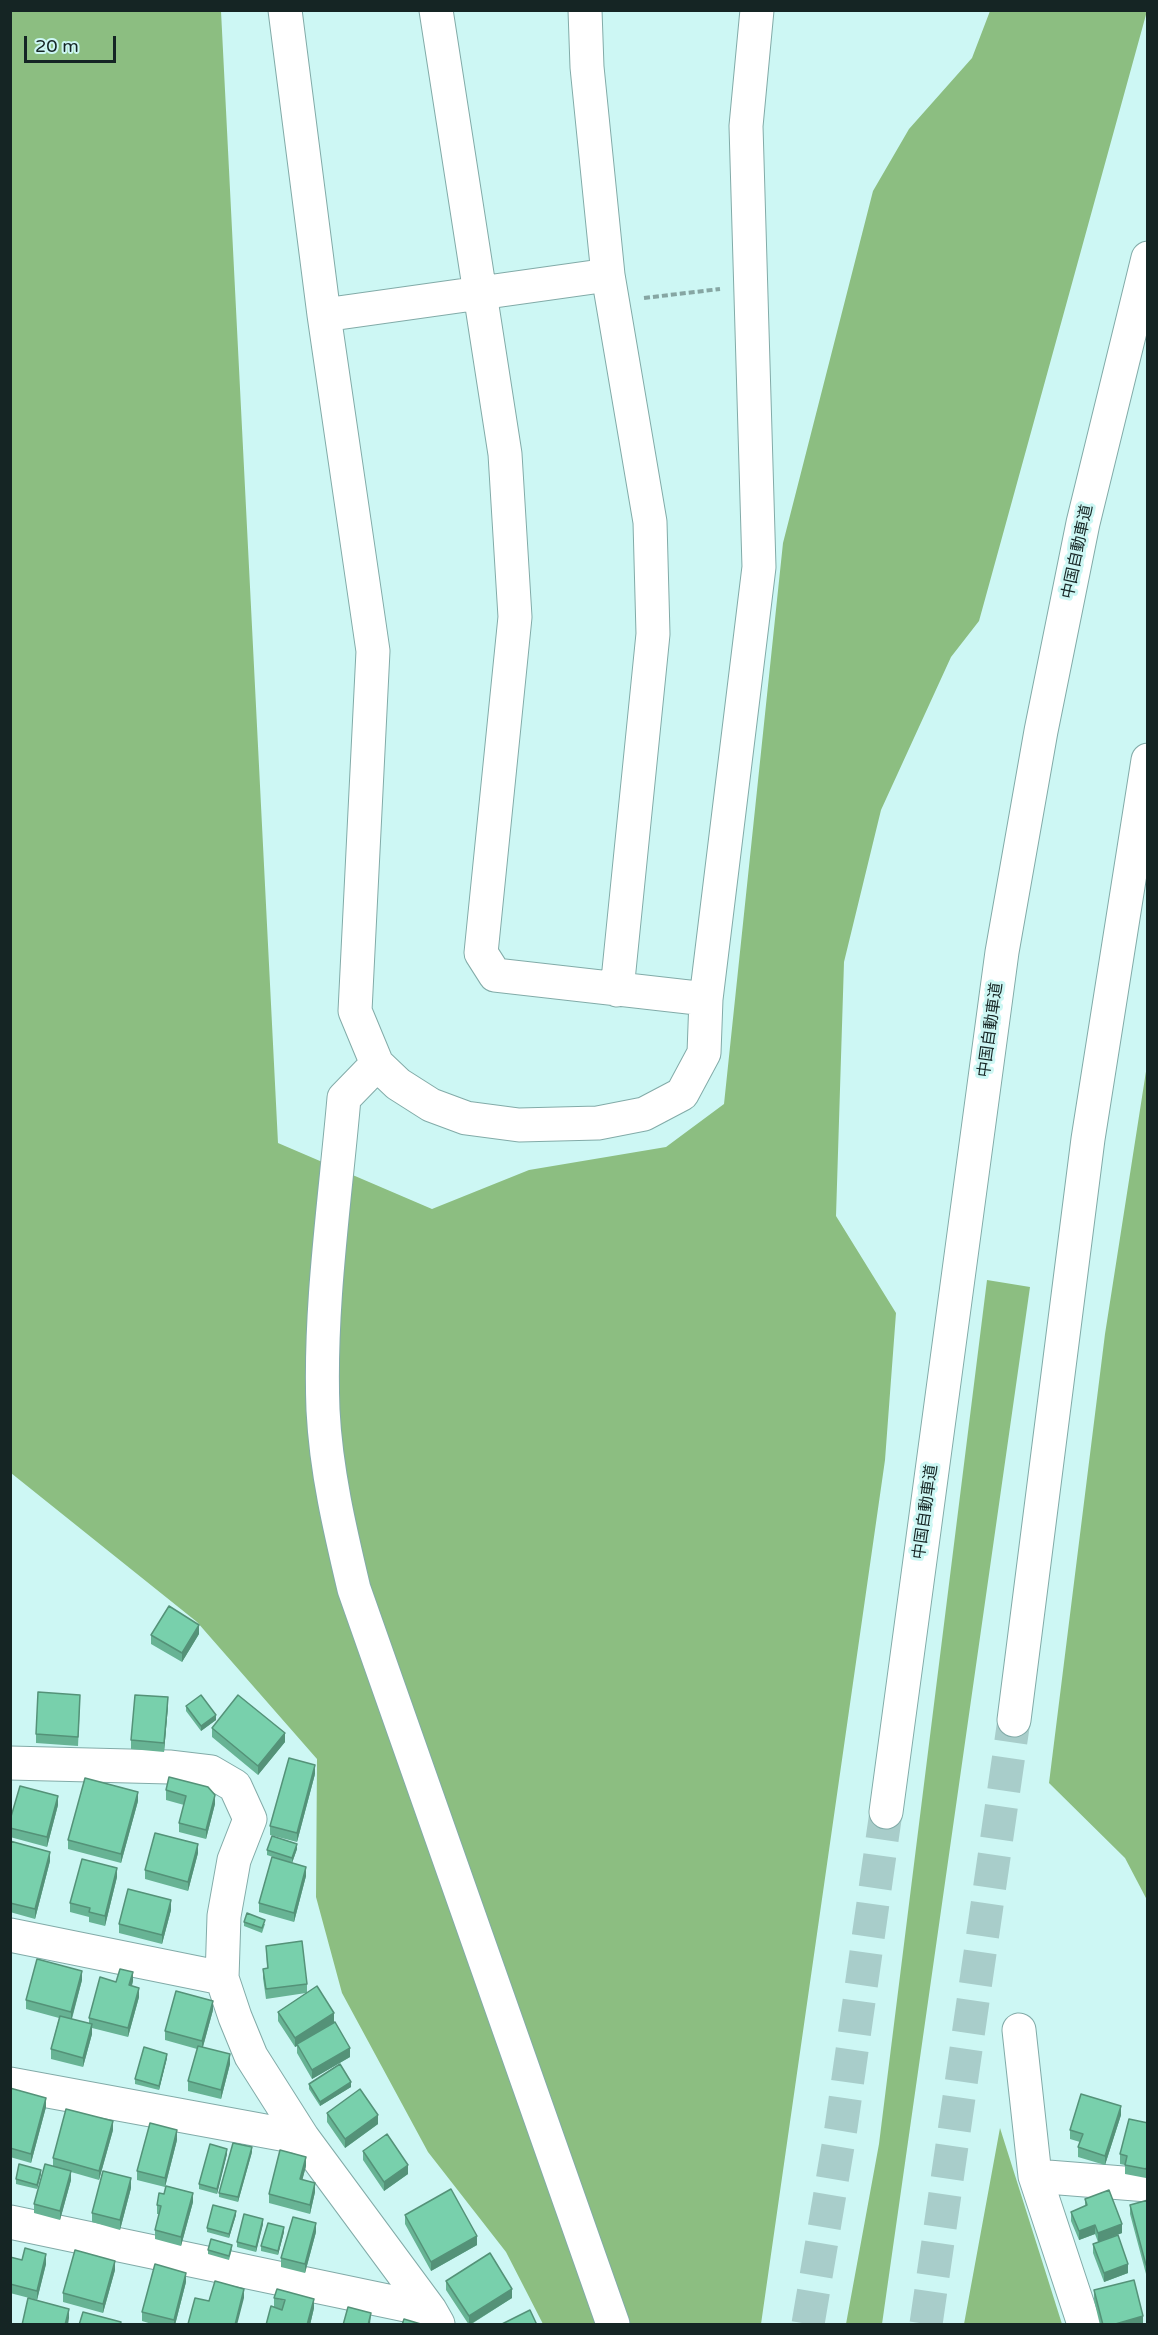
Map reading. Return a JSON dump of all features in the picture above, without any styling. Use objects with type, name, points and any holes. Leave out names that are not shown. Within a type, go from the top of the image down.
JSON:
[{"type":"main road","points":[[285,10],[324,315],[373,651],[355,1011],[377,1064],[398,1084],[430,1105],[466,1118],[519,1125],[598,1123],[644,1114],[682,1094],[704,1053],[706,999],[759,567],[746,126],[757,10]]},
{"type":"main road","points":[[436,10],[478,293],[505,454],[514,617],[481,953],[495,975],[706,999]]},
{"type":"main road","points":[[585,10],[587,67],[609,276],[650,522],[654,634],[617,990]]},
{"type":"main road","name":"中国自動車道","points":[[886,1812],[1002,952],[1041,731],[1083,523],[1148,258]]},
{"type":"main road","points":[[324,315],[609,276]]},
{"type":"main road","points":[[1014,1720],[1088,1139],[1148,760]]},
{"type":"main road","points":[[377,1064],[344,1098],[323,1343],[323,1411],[329,1471],[354,1589],[613,2325]]},
{"type":"main road","points":[[10,1763],[201,1770],[211,1772],[235,1786],[250,1819],[234,1860],[224,1916],[222,1978],[250,2056],[303,2138],[434,2317]]},
{"type":"main road","points":[[10,1935],[222,1978]]},
{"type":"main road","points":[[1019,2030],[1035,2176],[1084,2325]]},
{"type":"main road","points":[[10,2084],[303,2138]]},
{"type":"main road","points":[[1035,2176],[1148,2185]]},
{"type":"main road","points":[[10,2222],[434,2317]]},
{"type":"path","points":[[655,297],[750,285]]},
{"type":"green space","points":[[10,11],[221,11],[278,1143],[432,1209],[529,1170],[666,1147],[724,1104],[783,543],[873,191],[909,129],[972,58],[990,11],[1147,11],[979,621],[951,657],[881,810],[844,962],[836,1216],[896,1313],[885,1460],[761,2324],[543,2324],[506,2252],[428,2152],[342,1993],[316,1897],[317,1759],[197,1622],[11,1473]]},
{"type":"green space","points":[[1147,1065],[1148,1900],[1125,1858],[1049,1783],[1105,1334]]},
{"type":"green space","points":[[987,1280],[1030,1287],[882,2324],[846,2324],[879,2144]]},
{"type":"green space","points":[[1000,2128],[1062,2324],[964,2324]]},
{"type":"building","points":[[169,1606],[199,1625],[182,1653],[151,1635]]},
{"type":"building","points":[[38,1692],[80,1695],[78,1737],[36,1734]]},
{"type":"building","points":[[135,1695],[168,1697],[164,1743],[131,1740]]},
{"type":"building","points":[[201,1695],[216,1715],[201,1726],[186,1706]]},
{"type":"building","points":[[238,1695],[285,1733],[258,1766],[212,1728]]},
{"type":"building","points":[[289,1758],[315,1765],[297,1833],[270,1826]]},
{"type":"building","points":[[169,1777],[208,1787],[215,1795],[206,1830],[179,1823],[186,1796],[166,1790]]},
{"type":"building","points":[[85,1778],[138,1792],[121,1854],[68,1840]]},
{"type":"building","points":[[20,1786],[58,1796],[47,1837],[10,1828],[10,1820]]},
{"type":"building","points":[[155,1833],[198,1844],[188,1882],[145,1870]]},
{"type":"building","points":[[272,1836],[297,1844],[292,1858],[267,1850]]},
{"type":"building","points":[[10,1841],[50,1852],[35,1909],[10,1903]]},
{"type":"building","points":[[272,1857],[306,1867],[294,1913],[259,1903]]},
{"type":"building","points":[[82,1859],[117,1868],[105,1916],[89,1912],[90,1908],[70,1903]]},
{"type":"building","points":[[128,1889],[171,1900],[162,1935],[119,1924]]},
{"type":"building","points":[[247,1913],[265,1920],[262,1928],[244,1922]]},
{"type":"building","points":[[302,1941],[307,1984],[266,1989],[263,1969],[268,1968],[266,1946]]},
{"type":"building","points":[[37,1959],[82,1971],[71,2012],[26,2000]]},
{"type":"building","points":[[120,1969],[133,1972],[129,1985],[139,1988],[128,2028],[89,2018],[100,1977],[116,1982]]},
{"type":"building","points":[[317,1986],[334,2013],[295,2038],[278,2012]]},
{"type":"building","points":[[176,1991],[213,2001],[202,2041],[165,2031]]},
{"type":"building","points":[[60,2016],[92,2024],[83,2058],[51,2049]]},
{"type":"building","points":[[335,2022],[350,2048],[312,2070],[297,2044]]},
{"type":"building","points":[[198,2046],[230,2054],[221,2090],[188,2081]]},
{"type":"building","points":[[144,2047],[167,2054],[159,2086],[135,2079]]},
{"type":"building","points":[[340,2064],[351,2082],[320,2102],[309,2084]]},
{"type":"building","points":[[10,2088],[46,2098],[31,2154],[10,2148]]},
{"type":"building","points":[[360,2089],[378,2115],[345,2139],[327,2113]]},
{"type":"building","points":[[1081,2094],[1121,2106],[1105,2156],[1078,2147],[1083,2134],[1070,2130]]},
{"type":"building","points":[[66,2109],[113,2121],[99,2171],[53,2158]]},
{"type":"building","points":[[1129,2119],[1148,2123],[1146,2169],[1125,2165],[1127,2156],[1120,2154]]},
{"type":"building","points":[[150,2123],[177,2130],[165,2178],[137,2171]]},
{"type":"building","points":[[387,2134],[408,2165],[384,2182],[363,2151]]},
{"type":"building","points":[[233,2143],[252,2147],[238,2197],[219,2193]]},
{"type":"building","points":[[210,2144],[227,2149],[217,2189],[199,2184]]},
{"type":"building","points":[[280,2150],[306,2157],[300,2179],[315,2183],[310,2205],[269,2194]]},
{"type":"building","points":[[19,2164],[41,2170],[37,2185],[16,2179]]},
{"type":"building","points":[[45,2164],[71,2171],[60,2211],[34,2204]]},
{"type":"building","points":[[103,2171],[131,2178],[120,2220],[92,2213]]},
{"type":"building","points":[[166,2186],[193,2193],[181,2237],[155,2230],[161,2206],[157,2205],[159,2193],[164,2194]]},
{"type":"building","points":[[451,2189],[477,2236],[431,2262],[405,2215]]},
{"type":"building","points":[[1109,2190],[1122,2224],[1098,2233],[1095,2225],[1079,2231],[1071,2212],[1087,2205],[1085,2199]]},
{"type":"building","points":[[1148,2200],[1148,2264],[1146,2265],[1130,2205]]},
{"type":"building","points":[[213,2205],[236,2211],[229,2234],[207,2228]]},
{"type":"building","points":[[244,2214],[263,2219],[256,2247],[237,2242]]},
{"type":"building","points":[[293,2217],[316,2223],[305,2264],[281,2258]]},
{"type":"building","points":[[268,2223],[284,2227],[278,2251],[261,2246]]},
{"type":"building","points":[[1118,2235],[1128,2264],[1104,2273],[1093,2244]]},
{"type":"building","points":[[211,2239],[232,2245],[229,2256],[208,2250]]},
{"type":"building","points":[[25,2248],[46,2254],[37,2291],[10,2284],[10,2257],[22,2260]]},
{"type":"building","points":[[75,2250],[115,2261],[103,2304],[63,2293]]},
{"type":"building","points":[[490,2253],[512,2289],[469,2316],[446,2281]]},
{"type":"building","points":[[155,2264],[186,2273],[174,2320],[142,2312]]},
{"type":"building","points":[[1134,2280],[1143,2316],[1112,2325],[1103,2325],[1094,2290]]},
{"type":"building","points":[[215,2281],[244,2289],[235,2325],[188,2324],[195,2298],[209,2301]]},
{"type":"building","points":[[277,2289],[314,2299],[307,2325],[266,2325],[271,2306],[282,2310],[285,2300],[274,2298]]},
{"type":"building","points":[[28,2298],[69,2309],[65,2325],[22,2325]]},
{"type":"building","points":[[348,2307],[371,2313],[368,2325],[343,2325]]},
{"type":"building","points":[[530,2310],[537,2325],[500,2325]]},
{"type":"building","points":[[83,2312],[121,2322],[120,2325],[79,2325]]},
{"type":"building","points":[[404,2319],[424,2325],[402,2325]]},
{"type":"tunnel","points":[[926,2324],[1014,1720]]},
{"type":"tunnel","points":[[808,2324],[841,2128],[886,1812]]}]
